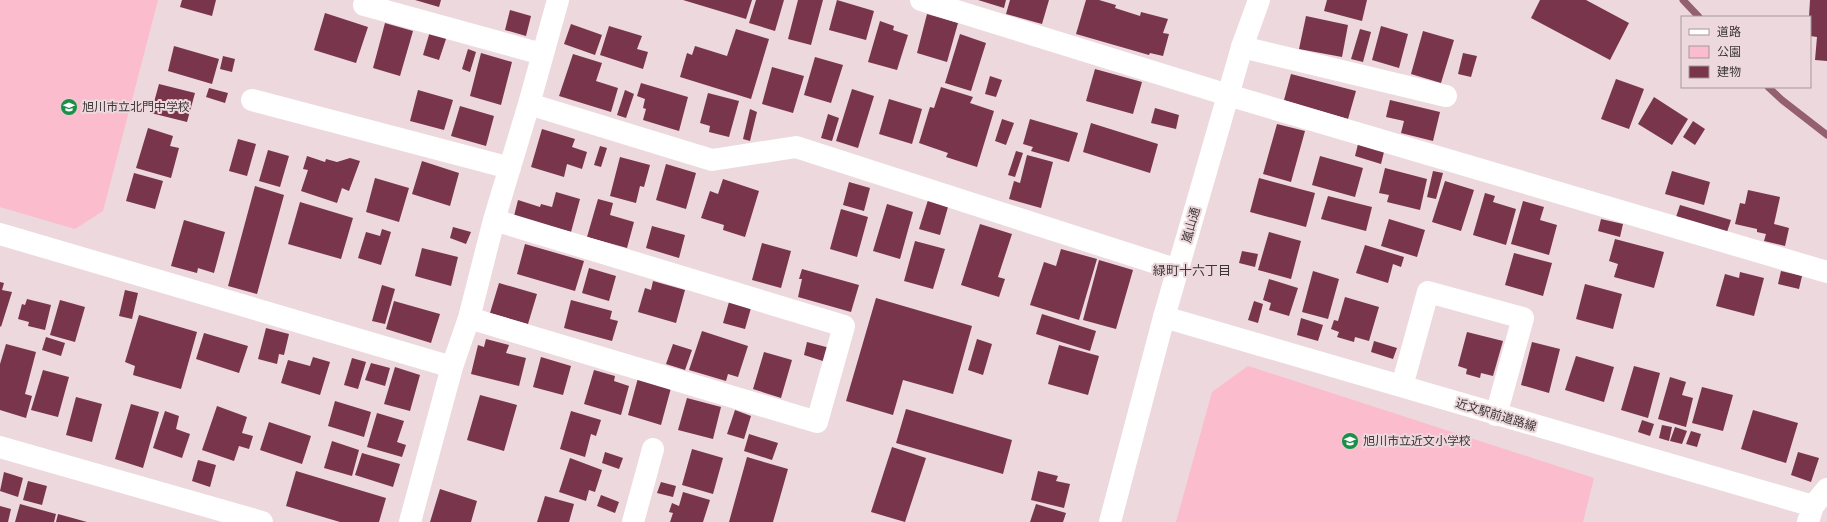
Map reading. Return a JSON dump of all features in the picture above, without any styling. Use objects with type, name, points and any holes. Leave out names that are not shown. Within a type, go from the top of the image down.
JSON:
[{"type":"street","points":[[410,522],[452,367],[469,318],[494,220],[529,104],[558,0]]},
{"type":"street","points":[[921,0],[1228,95],[1827,272]]},
{"type":"street","name":"嵐山通","points":[[1110,522],[1164,317],[1242,47],[1259,0]]},
{"type":"street","points":[[364,6],[542,54]]},
{"type":"street","points":[[1242,47],[1446,96]]},
{"type":"street","points":[[252,100],[510,168]]},
{"type":"street","points":[[529,104],[712,160],[796,148],[1178,270]]},
{"type":"street","points":[[469,318],[817,422],[844,326],[494,220]]},
{"type":"street","points":[[0,234],[452,367]]},
{"type":"street","points":[[1402,386],[1428,292],[1523,318],[1496,415]]},
{"type":"street","name":"近文駅前道路線","points":[[1164,317],[1402,386],[1810,514]]},
{"type":"street","points":[[0,447],[262,522]]},
{"type":"street","points":[[633,522],[653,449]]},
{"type":"street","points":[[1810,514],[1827,489]]},
{"type":"green space","name":"旭川市立北門中学校","points":[[0,0],[158,0],[103,211],[75,229],[0,207]]},
{"type":"green space","name":"旭川市立近文小学校","points":[[1248,366],[1594,478],[1583,522],[1176,522],[1212,392]]},
{"type":"building","points":[[182,0],[216,0],[212,16],[180,7]]},
{"type":"building","points":[[415,0],[441,0],[439,7]]},
{"type":"building","points":[[683,0],[752,0],[746,19]]},
{"type":"building","points":[[756,0],[784,0],[775,31],[749,23]]},
{"type":"building","points":[[798,0],[823,0],[811,45],[788,39]]},
{"type":"building","points":[[837,0],[874,11],[866,40],[829,30]]},
{"type":"building","points":[[978,0],[1006,0],[1004,8]]},
{"type":"building","points":[[1010,0],[1049,0],[1042,24],[1006,14]]},
{"type":"building","points":[[1086,0],[1099,0],[1116,5],[1115,8],[1140,16],[1141,12],[1168,19],[1163,33],[1169,34],[1163,56],[1150,53],[1149,55],[1076,34]]},
{"type":"building","points":[[1327,0],[1367,0],[1362,21],[1324,11]]},
{"type":"building","points":[[1540,0],[1586,0],[1629,23],[1610,60],[1531,18]]},
{"type":"building","points":[[1810,0],[1827,0],[1827,61],[1815,60],[1817,37],[1811,36],[1811,16],[1809,16]]},
{"type":"building","points":[[510,10],[531,16],[526,36],[505,30]]},
{"type":"building","points":[[325,13],[368,27],[356,63],[314,50]]},
{"type":"building","points":[[927,14],[958,23],[947,62],[917,53]]},
{"type":"building","points":[[1306,16],[1348,25],[1342,57],[1299,49]]},
{"type":"building","points":[[880,21],[894,26],[893,30],[908,35],[897,70],[868,62]]},
{"type":"building","points":[[385,23],[413,31],[400,76],[373,68]]},
{"type":"building","points":[[571,24],[602,35],[595,55],[564,44]]},
{"type":"building","points":[[609,26],[642,36],[637,49],[648,52],[643,69],[600,55]]},
{"type":"building","points":[[1381,26],[1408,34],[1399,68],[1372,60]]},
{"type":"building","points":[[431,28],[448,33],[439,60],[423,55]]},
{"type":"building","points":[[736,29],[769,39],[751,99],[680,77],[687,53],[692,55],[695,46],[727,56]]},
{"type":"building","points":[[1360,29],[1371,32],[1363,62],[1351,59]]},
{"type":"building","points":[[1423,31],[1454,40],[1441,83],[1411,74]]},
{"type":"building","points":[[960,34],[986,43],[971,91],[945,83]]},
{"type":"building","points":[[174,46],[219,59],[212,84],[168,71]]},
{"type":"building","points":[[468,49],[476,52],[470,72],[462,69]]},
{"type":"building","points":[[481,53],[512,62],[501,105],[470,96]]},
{"type":"building","points":[[1463,53],[1477,56],[1471,77],[1458,74]]},
{"type":"building","points":[[573,54],[602,63],[596,81],[618,88],[611,112],[559,96]]},
{"type":"building","points":[[223,56],[235,59],[232,72],[220,69]]},
{"type":"building","points":[[815,57],[843,65],[831,103],[804,95]]},
{"type":"building","points":[[772,67],[804,76],[793,113],[762,104]]},
{"type":"building","points":[[1095,69],[1142,82],[1133,114],[1086,101]]},
{"type":"building","points":[[1291,74],[1356,91],[1348,119],[1284,100]]},
{"type":"building","points":[[990,76],[1002,80],[996,97],[985,94]]},
{"type":"building","points":[[1616,79],[1644,89],[1629,129],[1601,119]]},
{"type":"building","points":[[641,83],[688,97],[679,131],[643,120],[646,109],[643,108],[645,99],[637,96]]},
{"type":"building","points":[[159,84],[195,93],[187,122],[151,113]]},
{"type":"building","points":[[941,87],[973,97],[970,103],[994,111],[977,167],[946,157],[948,153],[919,143],[930,107],[934,108]]},
{"type":"building","points":[[209,88],[228,93],[225,103],[206,97]]},
{"type":"building","points":[[852,89],[874,96],[858,148],[836,141]]},
{"type":"building","points":[[418,90],[453,100],[444,130],[410,121]]},
{"type":"building","points":[[625,90],[634,94],[626,118],[617,115]]},
{"type":"building","points":[[708,93],[739,101],[729,137],[709,132],[710,126],[700,123]]},
{"type":"building","points":[[1654,97],[1688,119],[1672,145],[1638,124]]},
{"type":"building","points":[[889,99],[922,109],[912,144],[879,134]]},
{"type":"building","points":[[1390,100],[1440,112],[1433,141],[1401,133],[1404,121],[1386,117]]},
{"type":"building","points":[[460,106],[494,116],[486,146],[451,136]]},
{"type":"building","points":[[1155,108],[1179,115],[1176,129],[1151,123]]},
{"type":"building","points":[[750,109],[757,112],[750,141],[743,139]]},
{"type":"building","points":[[828,114],[839,118],[832,141],[821,138]]},
{"type":"building","points":[[1002,119],[1014,123],[1006,145],[995,141]]},
{"type":"building","points":[[1030,119],[1078,133],[1069,162],[1031,151],[1033,147],[1023,144]]},
{"type":"building","points":[[1693,121],[1705,129],[1695,145],[1683,137]]},
{"type":"building","points":[[1091,123],[1158,144],[1150,173],[1083,152]]},
{"type":"building","points":[[1277,124],[1305,131],[1291,182],[1263,174]]},
{"type":"building","points":[[148,128],[173,136],[170,146],[179,148],[171,178],[136,168]]},
{"type":"building","points":[[542,129],[575,139],[572,147],[587,152],[582,169],[567,164],[564,177],[531,167]]},
{"type":"building","points":[[238,139],[256,144],[247,176],[229,171]]},
{"type":"building","points":[[1358,144],[1384,152],[1381,164],[1355,156]]},
{"type":"building","points":[[600,146],[607,148],[601,167],[594,165]]},
{"type":"building","points":[[268,150],[289,156],[280,187],[259,181]]},
{"type":"building","points":[[1016,151],[1023,153],[1015,177],[1008,175]]},
{"type":"building","points":[[1027,155],[1053,162],[1041,208],[1009,199],[1014,181],[1020,183]]},
{"type":"building","points":[[307,156],[325,162],[326,159],[337,162],[350,158],[360,161],[349,191],[342,188],[337,203],[301,191],[308,170],[303,169]]},
{"type":"building","points":[[1320,156],[1363,168],[1355,197],[1312,185]]},
{"type":"building","points":[[620,157],[650,165],[644,187],[640,186],[636,203],[610,196]]},
{"type":"building","points":[[422,161],[459,173],[450,206],[412,194]]},
{"type":"building","points":[[666,164],[696,173],[686,209],[656,200]]},
{"type":"building","points":[[1385,168],[1427,179],[1420,210],[1387,202],[1389,195],[1379,193]]},
{"type":"building","points":[[1433,171],[1443,173],[1436,199],[1427,197]]},
{"type":"building","points":[[1672,171],[1710,182],[1704,205],[1665,194]]},
{"type":"building","points":[[134,173],[163,181],[155,209],[126,201]]},
{"type":"building","points":[[375,178],[409,188],[399,222],[366,212]]},
{"type":"building","points":[[1259,178],[1315,193],[1306,227],[1250,212]]},
{"type":"building","points":[[723,179],[759,191],[745,237],[723,230],[724,225],[701,218],[710,191],[718,194]]},
{"type":"building","points":[[1445,181],[1474,190],[1461,231],[1432,222]]},
{"type":"building","points":[[849,182],[870,188],[864,211],[843,205]]},
{"type":"building","points":[[255,186],[284,195],[257,294],[228,286]]},
{"type":"building","points":[[1748,190],[1780,197],[1774,224],[1789,228],[1785,246],[1764,241],[1766,234],[1757,232],[1757,229],[1735,224],[1740,203],[1745,204]]},
{"type":"building","points":[[556,192],[580,199],[571,232],[514,216],[518,200],[540,207],[541,204],[552,207]]},
{"type":"building","points":[[1485,193],[1495,196],[1493,202],[1516,209],[1506,245],[1473,235]]},
{"type":"building","points":[[1328,196],[1372,207],[1366,231],[1321,219]]},
{"type":"building","points":[[598,199],[613,203],[610,215],[634,222],[627,248],[587,237]]},
{"type":"building","points":[[928,200],[948,207],[940,235],[919,229]]},
{"type":"building","points":[[1523,201],[1544,207],[1540,220],[1557,225],[1549,255],[1511,244]]},
{"type":"building","points":[[300,202],[353,218],[341,259],[288,244]]},
{"type":"building","points":[[887,204],[913,212],[900,259],[873,251]]},
{"type":"building","points":[[1680,205],[1731,220],[1727,232],[1676,217]]},
{"type":"building","points":[[841,209],[868,217],[857,257],[830,249]]},
{"type":"building","points":[[1389,219],[1425,230],[1417,257],[1381,246]]},
{"type":"building","points":[[1601,219],[1623,224],[1620,237],[1598,231]]},
{"type":"building","points":[[184,220],[225,232],[214,273],[198,268],[197,273],[171,266]]},
{"type":"building","points":[[980,224],[1012,234],[998,277],[1005,279],[999,297],[961,285]]},
{"type":"building","points":[[652,226],[685,235],[679,258],[646,248]]},
{"type":"building","points":[[453,227],[471,232],[466,244],[450,238]]},
{"type":"building","points":[[382,229],[391,232],[381,265],[358,258],[366,232],[380,236]]},
{"type":"building","points":[[1269,232],[1301,241],[1291,279],[1258,270]]},
{"type":"building","points":[[1615,239],[1664,252],[1654,288],[1614,277],[1618,264],[1609,261]]},
{"type":"building","points":[[915,241],[945,249],[933,289],[904,281]]},
{"type":"building","points":[[762,243],[791,251],[781,288],[752,280]]},
{"type":"building","points":[[525,244],[584,261],[575,291],[517,274]]},
{"type":"building","points":[[1365,245],[1404,257],[1401,267],[1393,264],[1388,283],[1356,273]]},
{"type":"building","points":[[422,248],[458,257],[451,286],[415,276]]},
{"type":"building","points":[[1061,249],[1097,259],[1079,320],[1030,305],[1044,262],[1056,266]]},
{"type":"building","points":[[1242,251],[1258,254],[1255,267],[1239,263]]},
{"type":"building","points":[[1514,253],[1552,263],[1543,296],[1505,285]]},
{"type":"building","points":[[1099,260],[1133,270],[1116,329],[1083,320]]},
{"type":"building","points":[[589,268],[616,276],[609,301],[582,293]]},
{"type":"building","points":[[802,269],[859,285],[851,312],[798,297],[802,279],[799,279]]},
{"type":"building","points":[[1313,271],[1339,279],[1328,319],[1302,312]]},
{"type":"building","points":[[1781,271],[1802,276],[1799,289],[1778,284]]},
{"type":"building","points":[[1740,272],[1764,278],[1754,316],[1716,306],[1725,274],[1739,278]]},
{"type":"building","points":[[1269,279],[1298,288],[1289,316],[1269,310],[1271,303],[1263,300]]},
{"type":"building","points":[[653,281],[685,290],[676,323],[638,312],[645,288],[651,290]]},
{"type":"building","points":[[0,282],[4,283],[2,290],[12,292],[1,327],[0,326]]},
{"type":"building","points":[[499,283],[537,294],[528,324],[490,313]]},
{"type":"building","points":[[1585,284],[1622,294],[1613,329],[1576,319]]},
{"type":"building","points":[[382,285],[395,289],[385,324],[372,321]]},
{"type":"building","points":[[125,290],[138,293],[132,319],[119,316]]},
{"type":"building","points":[[1345,297],[1379,307],[1369,341],[1355,337],[1354,342],[1337,337],[1339,332],[1331,329],[1334,320],[1338,321]]},
{"type":"building","points":[[876,298],[972,326],[953,394],[903,380],[893,415],[846,401]]},
{"type":"building","points":[[27,299],[51,305],[45,330],[28,326],[29,322],[18,319],[22,304],[25,305]]},
{"type":"building","points":[[60,300],[85,307],[75,342],[50,335]]},
{"type":"building","points":[[571,300],[612,311],[610,319],[618,321],[612,341],[564,328]]},
{"type":"building","points":[[394,301],[440,314],[431,343],[386,329]]},
{"type":"building","points":[[1254,301],[1263,304],[1258,323],[1248,320]]},
{"type":"building","points":[[729,302],[751,308],[745,329],[723,323]]},
{"type":"building","points":[[1042,314],[1096,331],[1090,351],[1036,334]]},
{"type":"building","points":[[139,315],[197,332],[181,389],[133,375],[135,366],[125,362]]},
{"type":"building","points":[[1301,318],[1323,325],[1318,341],[1297,335]]},
{"type":"building","points":[[266,328],[289,334],[284,355],[279,354],[277,364],[258,359]]},
{"type":"building","points":[[702,331],[748,346],[738,377],[728,374],[726,381],[689,370]]},
{"type":"building","points":[[1467,332],[1503,341],[1493,376],[1481,373],[1480,378],[1466,374],[1467,369],[1458,366]]},
{"type":"building","points":[[204,333],[248,346],[239,373],[196,359]]},
{"type":"building","points":[[46,337],[65,343],[61,356],[42,350]]},
{"type":"building","points":[[486,339],[509,345],[506,353],[526,358],[519,386],[471,374],[478,345],[484,347]]},
{"type":"building","points":[[977,339],[992,344],[983,375],[968,370]]},
{"type":"building","points":[[1374,341],[1397,348],[1393,359],[1371,352]]},
{"type":"building","points":[[807,342],[830,348],[826,362],[804,355]]},
{"type":"building","points":[[1532,342],[1560,349],[1549,393],[1521,385]]},
{"type":"building","points":[[6,344],[36,352],[25,394],[32,396],[26,418],[0,410],[0,364]]},
{"type":"building","points":[[673,344],[692,350],[685,370],[666,364]]},
{"type":"building","points":[[1059,345],[1099,356],[1088,395],[1048,384]]},
{"type":"building","points":[[764,352],[792,360],[781,398],[753,389]]},
{"type":"building","points":[[1576,356],[1614,367],[1604,402],[1565,390]]},
{"type":"building","points":[[313,357],[330,362],[320,395],[281,383],[288,360],[310,366]]},
{"type":"building","points":[[541,357],[571,366],[563,395],[533,387]]},
{"type":"building","points":[[352,358],[366,362],[358,389],[344,385]]},
{"type":"building","points":[[371,363],[390,368],[385,386],[365,380]]},
{"type":"building","points":[[1634,366],[1660,373],[1648,418],[1621,410]]},
{"type":"building","points":[[395,367],[420,375],[410,411],[384,404]]},
{"type":"building","points":[[43,370],[69,377],[58,417],[31,410]]},
{"type":"building","points":[[594,370],[615,376],[614,381],[629,386],[621,415],[584,404]]},
{"type":"building","points":[[1670,377],[1686,382],[1682,395],[1693,398],[1686,427],[1658,419]]},
{"type":"building","points":[[638,378],[671,388],[661,425],[628,415]]},
{"type":"building","points":[[1702,387],[1733,395],[1723,431],[1692,423]]},
{"type":"building","points":[[480,395],[517,405],[504,451],[467,440]]},
{"type":"building","points":[[76,397],[102,404],[92,442],[66,435]]},
{"type":"building","points":[[687,398],[721,407],[713,439],[678,430]]},
{"type":"building","points":[[335,401],[371,412],[364,437],[328,426]]},
{"type":"building","points":[[131,404],[159,412],[143,468],[115,459]]},
{"type":"building","points":[[217,406],[247,417],[242,433],[253,436],[249,449],[239,446],[234,461],[202,450]]},
{"type":"building","points":[[906,409],[1012,440],[1003,474],[896,443]]},
{"type":"building","points":[[735,410],[751,416],[744,439],[727,434]]},
{"type":"building","points":[[1753,410],[1798,423],[1786,463],[1741,449]]},
{"type":"building","points":[[165,411],[179,416],[176,429],[190,434],[182,458],[153,448]]},
{"type":"building","points":[[571,411],[601,420],[596,436],[591,434],[585,457],[560,449]]},
{"type":"building","points":[[377,413],[404,421],[397,442],[406,445],[402,457],[367,447]]},
{"type":"building","points":[[1642,420],[1654,424],[1650,436],[1638,432]]},
{"type":"building","points":[[269,422],[311,436],[302,464],[260,450]]},
{"type":"building","points":[[1662,425],[1672,427],[1669,441],[1659,438]]},
{"type":"building","points":[[1675,427],[1687,431],[1682,444],[1670,441]]},
{"type":"building","points":[[1691,431],[1701,434],[1697,447],[1686,444]]},
{"type":"building","points":[[749,434],[778,443],[772,460],[744,451]]},
{"type":"building","points":[[332,441],[359,450],[352,476],[324,468]]},
{"type":"building","points":[[892,447],[926,458],[905,522],[871,512]]},
{"type":"building","points":[[692,449],[723,458],[713,494],[682,485]]},
{"type":"building","points":[[605,452],[623,458],[619,469],[602,463]]},
{"type":"building","points":[[1798,452],[1819,458],[1811,482],[1791,475]]},
{"type":"building","points":[[362,453],[400,464],[393,487],[355,475]]},
{"type":"building","points":[[747,457],[788,469],[773,522],[729,522]]},
{"type":"building","points":[[570,458],[602,470],[595,492],[589,490],[586,501],[559,492]]},
{"type":"building","points":[[198,460],[216,465],[210,487],[192,481]]},
{"type":"building","points":[[296,471],[386,498],[379,522],[340,522],[286,506]]},
{"type":"building","points":[[1038,471],[1058,476],[1056,481],[1070,484],[1064,508],[1031,500]]},
{"type":"building","points":[[4,472],[23,478],[18,497],[0,491]]},
{"type":"building","points":[[28,481],[47,486],[42,505],[23,500]]},
{"type":"building","points":[[661,482],[676,486],[673,497],[657,493]]},
{"type":"building","points":[[440,489],[477,501],[471,522],[430,522]]},
{"type":"building","points":[[683,492],[710,500],[703,522],[670,522],[673,513],[669,512],[672,503],[679,506]]},
{"type":"building","points":[[601,495],[619,502],[615,513],[597,506]]},
{"type":"building","points":[[545,496],[574,504],[569,522],[537,522]]},
{"type":"building","points":[[20,504],[56,514],[54,522],[15,522]]},
{"type":"building","points":[[1036,504],[1066,513],[1063,522],[1030,522]]},
{"type":"building","points":[[0,506],[11,509],[8,522],[0,522]]},
{"type":"building","points":[[58,514],[87,522],[56,522]]},
{"type":"waterway","points":[[1683,0],[1698,16]]},
{"type":"waterway","points":[[1769,88],[1827,135]]},
{"type":"place","name":"旭川市立北門中学校","points":[[69,107]]},
{"type":"place","name":"旭川市立近文小学校","points":[[1350,441]]},
{"type":"district","name":"緑町十六丁目","points":[[1192,270]]}]
